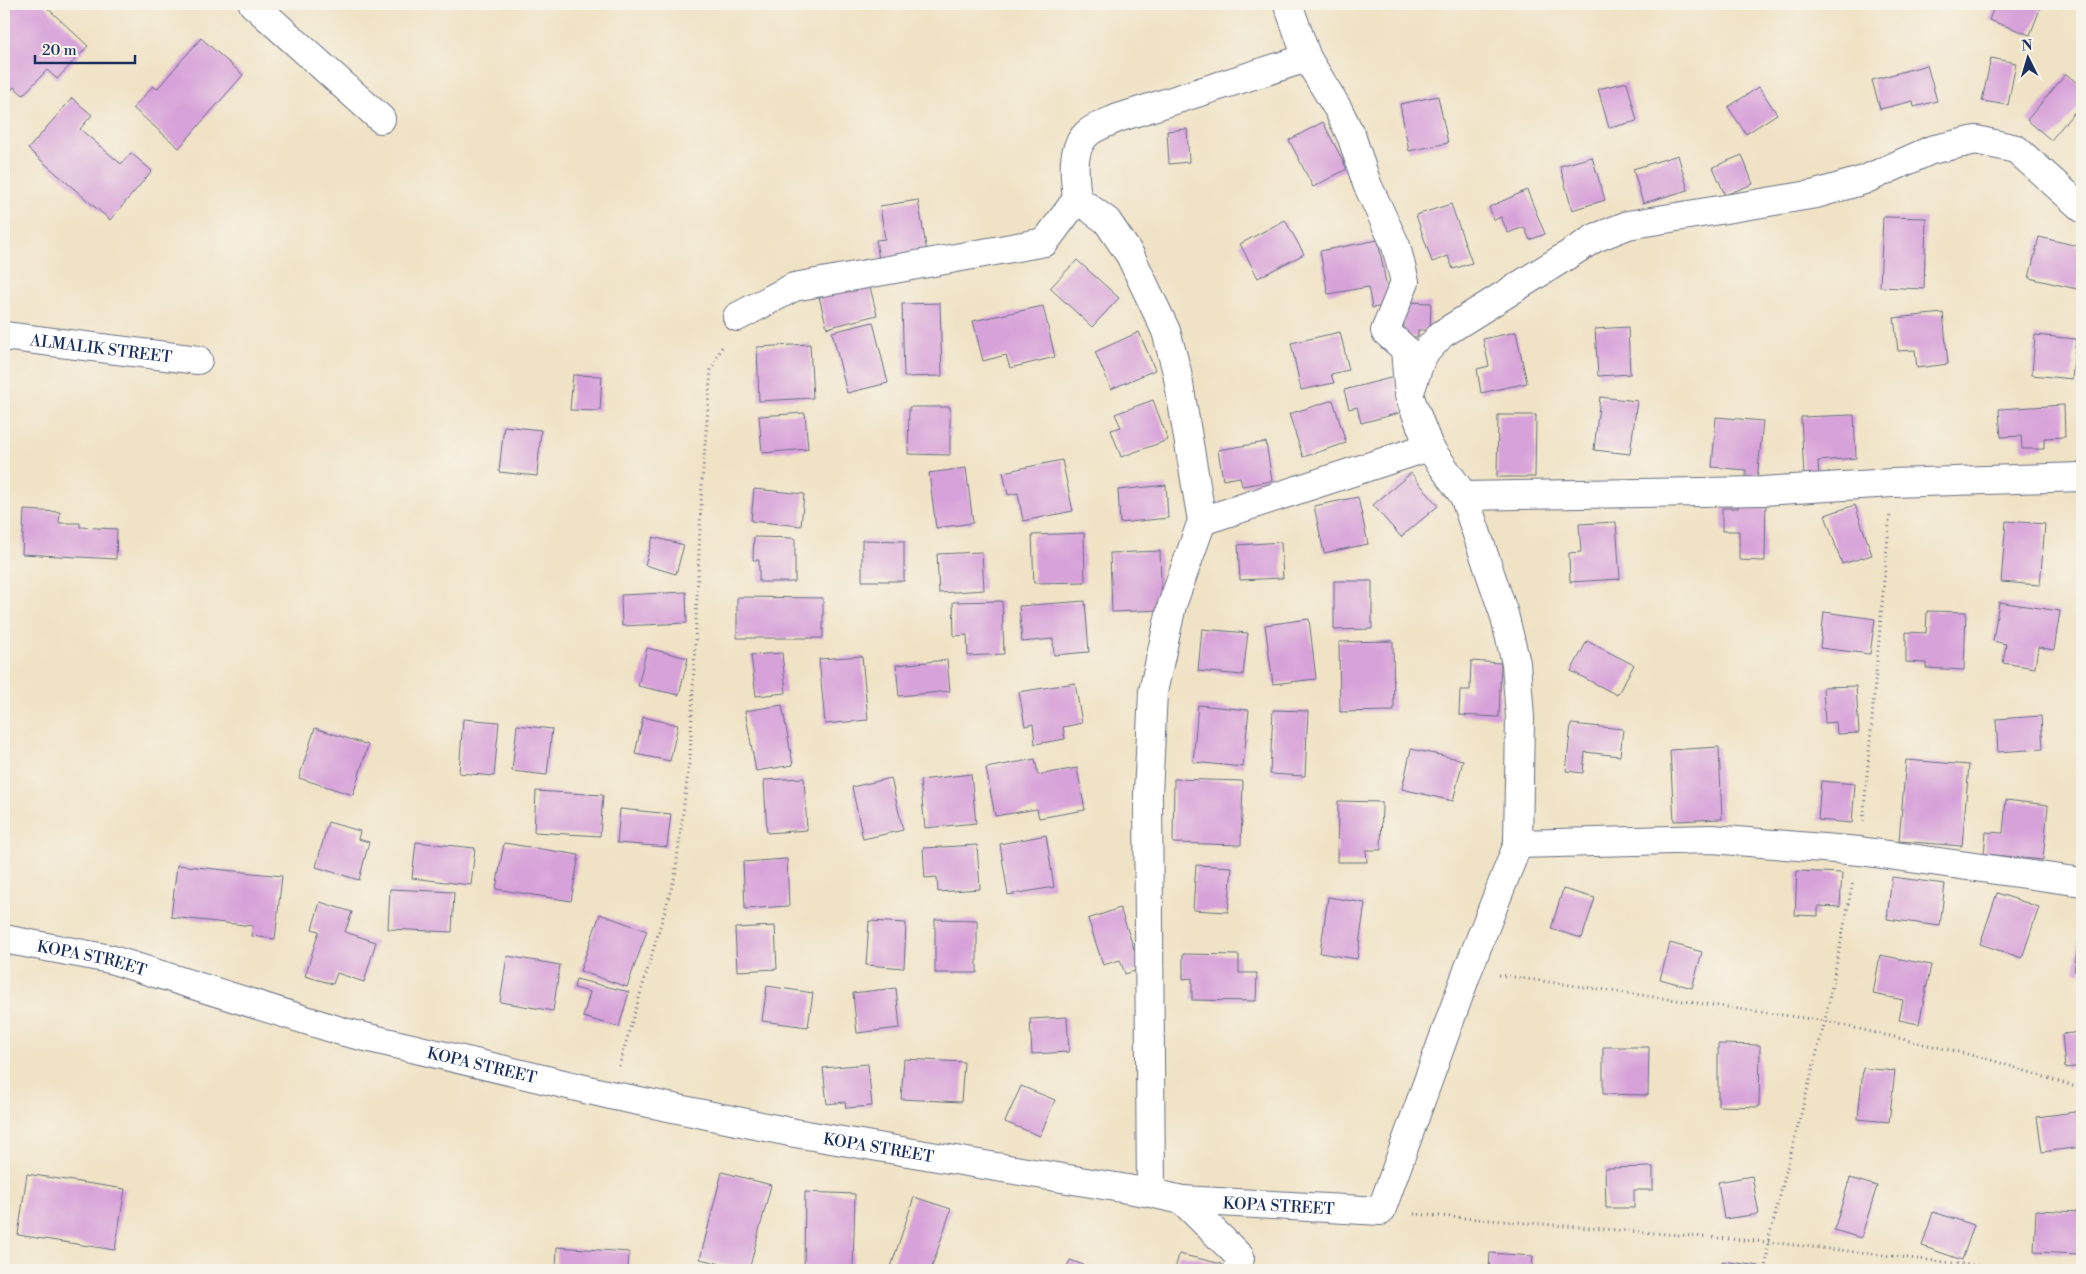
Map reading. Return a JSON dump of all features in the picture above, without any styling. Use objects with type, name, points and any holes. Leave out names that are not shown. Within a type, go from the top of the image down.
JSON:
[{"type":"street","points":[[253,4],[381,119]]},
{"type":"street","points":[[1288,4],[1307,58],[1349,131],[1367,184],[1396,246],[1406,282],[1385,331],[1405,349],[1409,395],[1429,447],[1464,496],[1504,614],[1516,663],[1520,718],[1518,844],[1468,970],[1381,1211]]},
{"type":"street","points":[[736,317],[794,287],[1045,242],[1077,199],[1074,171],[1076,148],[1089,132],[1118,118],[1307,58]]},
{"type":"street","points":[[1409,395],[1422,356],[1442,334],[1594,238],[1628,225],[1816,194],[1864,180],[1931,150],[1976,140],[2016,148],[2082,208]]},
{"type":"street","points":[[1077,199],[1112,228],[1130,255],[1166,331],[1177,372],[1202,521],[1172,605],[1153,692],[1148,794],[1151,1192]]},
{"type":"street","name":"ALMALIK STREET","points":[[4,336],[198,360]]},
{"type":"street","points":[[1202,521],[1429,447]]},
{"type":"street","points":[[1464,496],[1762,491],[2082,477]]},
{"type":"street","points":[[1518,844],[1712,839],[1860,851],[2082,882]]},
{"type":"street","name":"KOPA STREET","points":[[4,939],[110,959],[344,1032],[610,1095],[795,1133],[1151,1192],[1182,1200],[1381,1211]]},
{"type":"street","points":[[1182,1200],[1240,1257],[1238,1270]]},
{"type":"path","points":[[610,1095],[675,876],[690,757],[702,484],[711,370],[736,317]]},
{"type":"path","points":[[1468,970],[1825,1021],[1988,1059],[2082,1089]]},
{"type":"path","points":[[1381,1211],[1768,1242],[2015,1270]]},
{"type":"building","points":[[4,4],[43,4],[88,46],[57,79],[47,70],[23,95],[14,87],[4,97],[4,29],[6,27],[4,25]]},
{"type":"building","points":[[1995,4],[2024,4],[2040,9],[2030,35],[1989,20]]},
{"type":"building","points":[[201,38],[243,75],[179,148],[133,108],[153,86],[157,89]]},
{"type":"building","points":[[1991,58],[2016,63],[2008,105],[1982,101]]},
{"type":"building","points":[[1927,65],[1937,101],[1914,107],[1913,101],[1880,109],[1872,80]]},
{"type":"building","points":[[2066,74],[2082,87],[2082,103],[2051,140],[2027,120]]},
{"type":"building","points":[[1627,82],[1637,121],[1609,128],[1598,89]]},
{"type":"building","points":[[1759,87],[1777,114],[1746,134],[1728,107]]},
{"type":"building","points":[[1438,96],[1448,143],[1409,151],[1400,104]]},
{"type":"building","points":[[72,98],[92,115],[80,129],[121,164],[131,153],[152,171],[110,220],[28,149]]},
{"type":"building","points":[[1323,122],[1347,169],[1313,187],[1289,140]]},
{"type":"building","points":[[1187,129],[1189,162],[1169,164],[1167,131]]},
{"type":"building","points":[[1678,155],[1688,190],[1643,203],[1633,169]]},
{"type":"building","points":[[1742,155],[1753,184],[1725,195],[1713,167]]},
{"type":"building","points":[[1592,157],[1605,200],[1572,210],[1560,166]]},
{"type":"building","points":[[1527,190],[1545,234],[1530,240],[1524,227],[1508,233],[1501,217],[1494,220],[1489,207]]},
{"type":"building","points":[[918,200],[927,252],[879,260],[876,240],[885,239],[880,206]]},
{"type":"building","points":[[1451,204],[1472,263],[1453,269],[1448,256],[1432,262],[1416,215]]},
{"type":"building","points":[[1883,217],[1926,218],[1924,289],[1880,287]]},
{"type":"building","points":[[1285,220],[1304,254],[1258,278],[1240,244]]},
{"type":"building","points":[[2039,237],[2082,247],[2082,270],[2077,289],[2029,278]]},
{"type":"building","points":[[1378,240],[1390,305],[1372,308],[1368,287],[1328,294],[1320,251]]},
{"type":"building","points":[[1077,260],[1119,298],[1092,327],[1050,288]]},
{"type":"building","points":[[869,283],[877,315],[827,328],[819,297]]},
{"type":"building","points":[[1404,302],[1431,303],[1430,330],[1418,330],[1418,337],[1404,337]]},
{"type":"building","points":[[940,303],[942,376],[904,377],[902,304]]},
{"type":"building","points":[[1043,306],[1055,357],[1010,368],[1006,355],[983,361],[973,321]]},
{"type":"building","points":[[1943,313],[1948,364],[1917,368],[1915,350],[1898,351],[1894,318]]},
{"type":"building","points":[[873,322],[888,383],[847,393],[832,332]]},
{"type":"building","points":[[1628,327],[1630,374],[1598,376],[1595,329]]},
{"type":"building","points":[[1139,332],[1155,370],[1111,389],[1095,352]]},
{"type":"building","points":[[1340,332],[1349,370],[1331,374],[1334,383],[1301,390],[1291,343]]},
{"type":"building","points":[[1516,332],[1527,383],[1481,393],[1477,369],[1489,366],[1483,339]]},
{"type":"building","points":[[2035,335],[2076,339],[2072,379],[2032,375]]},
{"type":"building","points":[[810,344],[813,398],[759,401],[757,347]]},
{"type":"building","points":[[573,375],[602,376],[600,411],[570,410]]},
{"type":"building","points":[[1394,377],[1403,412],[1361,423],[1357,407],[1349,409],[1344,390]]},
{"type":"building","points":[[1600,397],[1637,401],[1630,454],[1594,450]]},
{"type":"building","points":[[1153,400],[1168,440],[1121,457],[1111,430],[1121,427],[1115,414]]},
{"type":"building","points":[[1333,400],[1346,443],[1303,457],[1289,414]]},
{"type":"building","points":[[2064,405],[2065,437],[2044,438],[2044,449],[2022,449],[2021,436],[2001,437],[1999,409]]},
{"type":"building","points":[[909,407],[950,407],[950,455],[908,454]]},
{"type":"building","points":[[805,413],[808,449],[762,453],[759,416]]},
{"type":"building","points":[[1498,415],[1536,415],[1535,477],[1497,477]]},
{"type":"building","points":[[1854,415],[1856,458],[1818,461],[1819,477],[1804,477],[1801,417]]},
{"type":"building","points":[[1716,417],[1763,421],[1757,480],[1746,479],[1746,470],[1712,467]]},
{"type":"building","points":[[504,426],[541,430],[537,476],[499,472]]},
{"type":"building","points":[[1266,442],[1272,481],[1242,486],[1240,477],[1223,480],[1218,450]]},
{"type":"building","points":[[1062,460],[1073,511],[1023,521],[1018,493],[1008,495],[1003,472]]},
{"type":"building","points":[[966,468],[973,523],[936,528],[929,473]]},
{"type":"building","points":[[1411,473],[1438,506],[1401,537],[1373,505]]},
{"type":"building","points":[[1166,485],[1168,518],[1120,523],[1118,490]]},
{"type":"building","points":[[754,489],[804,494],[801,526],[751,521]]},
{"type":"building","points":[[1358,497],[1368,544],[1324,553],[1314,506]]},
{"type":"building","points":[[1739,498],[1766,498],[1765,561],[1739,560],[1739,531],[1722,531],[1722,508],[1738,508]]},
{"type":"building","points":[[1855,505],[1872,555],[1842,564],[1825,515]]},
{"type":"building","points":[[24,510],[60,512],[59,523],[80,523],[80,527],[117,529],[116,559],[22,554]]},
{"type":"building","points":[[2006,521],[2045,524],[2040,585],[2001,582]]},
{"type":"building","points":[[1616,522],[1620,579],[1570,582],[1569,553],[1581,552],[1579,524]]},
{"type":"building","points":[[1084,533],[1085,582],[1034,583],[1032,535]]},
{"type":"building","points":[[653,537],[684,545],[676,574],[645,565]]},
{"type":"building","points":[[754,537],[795,538],[795,582],[759,582],[759,560],[753,560]]},
{"type":"building","points":[[862,540],[904,541],[904,581],[862,581]]},
{"type":"building","points":[[1281,542],[1283,578],[1240,580],[1238,545]]},
{"type":"building","points":[[1160,551],[1162,610],[1112,612],[1110,553]]},
{"type":"building","points":[[982,552],[984,590],[939,593],[937,554]]},
{"type":"building","points":[[1334,581],[1372,581],[1372,629],[1334,630]]},
{"type":"building","points":[[686,592],[687,623],[622,626],[621,595]]},
{"type":"building","points":[[737,597],[823,598],[823,638],[737,638]]},
{"type":"building","points":[[1002,601],[1004,654],[968,656],[967,635],[954,636],[953,602]]},
{"type":"building","points":[[1085,601],[1089,652],[1054,655],[1053,639],[1022,642],[1019,606]]},
{"type":"building","points":[[1999,602],[2060,611],[2054,650],[2038,647],[2035,668],[2003,663],[2006,644],[1993,641]]},
{"type":"building","points":[[1927,611],[1966,612],[1964,670],[1926,668],[1926,663],[1906,662],[1906,632],[1926,633]]},
{"type":"building","points":[[1824,612],[1875,619],[1870,654],[1820,648]]},
{"type":"building","points":[[1309,619],[1316,679],[1273,684],[1265,625]]},
{"type":"building","points":[[1202,629],[1248,633],[1243,675],[1198,671]]},
{"type":"building","points":[[1393,641],[1394,711],[1340,712],[1339,642]]},
{"type":"building","points":[[1587,641],[1634,665],[1617,695],[1571,671]]},
{"type":"building","points":[[647,648],[688,658],[679,695],[638,686]]},
{"type":"building","points":[[782,653],[786,693],[756,696],[751,655]]},
{"type":"building","points":[[862,656],[868,720],[825,724],[819,659]]},
{"type":"building","points":[[947,660],[950,691],[899,696],[896,665]]},
{"type":"building","points":[[1471,661],[1501,663],[1499,717],[1459,715],[1460,690],[1470,690]]},
{"type":"building","points":[[1075,683],[1082,723],[1063,727],[1065,739],[1035,744],[1033,724],[1025,726],[1019,692]]},
{"type":"building","points":[[1856,686],[1859,733],[1837,734],[1836,722],[1825,723],[1823,687]]},
{"type":"building","points":[[782,705],[793,765],[756,771],[745,711]]},
{"type":"building","points":[[1198,705],[1249,710],[1243,767],[1193,762]]},
{"type":"building","points":[[1273,710],[1308,711],[1305,776],[1270,774]]},
{"type":"building","points":[[2041,716],[2043,749],[1998,752],[1996,719]]},
{"type":"building","points":[[643,717],[678,725],[670,761],[635,754]]},
{"type":"building","points":[[463,719],[499,722],[494,776],[459,773]]},
{"type":"building","points":[[1571,724],[1623,729],[1620,756],[1585,752],[1583,773],[1566,771]]},
{"type":"building","points":[[517,725],[552,729],[547,775],[512,771]]},
{"type":"building","points":[[315,728],[368,745],[353,795],[299,778]]},
{"type":"building","points":[[1719,747],[1722,819],[1674,821],[1670,750]]},
{"type":"building","points":[[1411,749],[1463,760],[1453,801],[1402,789]]},
{"type":"building","points":[[1035,759],[1038,775],[1077,768],[1085,810],[1039,818],[1037,809],[995,816],[986,768]]},
{"type":"building","points":[[1906,760],[1969,765],[1962,846],[1899,841]]},
{"type":"building","points":[[971,774],[976,823],[925,828],[920,780]]},
{"type":"building","points":[[804,778],[807,830],[767,833],[764,780]]},
{"type":"building","points":[[891,778],[903,830],[863,839],[852,787]]},
{"type":"building","points":[[1174,779],[1243,781],[1241,845],[1173,843]]},
{"type":"building","points":[[1821,781],[1855,784],[1852,823],[1818,820]]},
{"type":"building","points":[[536,791],[603,795],[600,836],[534,832]]},
{"type":"building","points":[[2006,800],[2048,805],[2043,860],[1984,854],[1986,832],[2003,833]]},
{"type":"building","points":[[1338,801],[1382,802],[1381,850],[1366,850],[1367,862],[1337,862]]},
{"type":"building","points":[[620,809],[671,814],[667,847],[617,843]]},
{"type":"building","points":[[328,822],[360,831],[358,839],[369,842],[359,880],[316,867]]},
{"type":"building","points":[[1046,835],[1054,887],[1008,895],[1000,844]]},
{"type":"building","points":[[416,842],[475,848],[471,885],[412,878]]},
{"type":"building","points":[[504,843],[579,855],[571,901],[496,889]]},
{"type":"building","points":[[977,845],[980,889],[938,892],[937,877],[925,878],[923,848]]},
{"type":"building","points":[[787,859],[789,906],[745,909],[743,862]]},
{"type":"building","points":[[177,865],[282,876],[275,939],[252,936],[253,926],[171,917]]},
{"type":"building","points":[[1196,865],[1232,867],[1228,912],[1193,910]]},
{"type":"building","points":[[1797,871],[1842,873],[1840,907],[1818,906],[1818,916],[1795,915]]},
{"type":"building","points":[[1892,877],[1945,884],[1940,926],[1887,919]]},
{"type":"building","points":[[390,889],[454,892],[452,932],[388,929]]},
{"type":"building","points":[[1563,889],[1595,898],[1582,938],[1551,929]]},
{"type":"building","points":[[1997,893],[2039,907],[2022,958],[1980,944]]},
{"type":"building","points":[[1328,897],[1365,903],[1357,959],[1320,953]]},
{"type":"building","points":[[320,902],[352,912],[345,932],[376,942],[364,982],[337,973],[333,984],[305,976],[319,931],[312,929]]},
{"type":"building","points":[[1120,908],[1141,969],[1125,974],[1120,960],[1103,965],[1088,919]]},
{"type":"building","points":[[600,914],[647,931],[627,987],[580,971]]},
{"type":"building","points":[[935,919],[977,920],[977,973],[935,973]]},
{"type":"building","points":[[869,921],[906,923],[904,968],[866,965]]},
{"type":"building","points":[[2082,925],[2082,973],[2074,971]]},
{"type":"building","points":[[775,926],[777,969],[737,971],[735,928]]},
{"type":"building","points":[[1670,943],[1702,952],[1692,988],[1660,979]]},
{"type":"building","points":[[1183,954],[1239,955],[1239,973],[1257,973],[1256,1001],[1192,1000],[1192,978],[1183,979]]},
{"type":"building","points":[[1880,955],[1931,965],[1919,1024],[1899,1020],[1903,1000],[1873,994]]},
{"type":"building","points":[[507,956],[560,965],[553,1011],[500,1002]]},
{"type":"building","points":[[576,979],[629,992],[619,1027],[583,1017],[590,992],[574,988]]},
{"type":"building","points":[[767,986],[813,993],[808,1027],[762,1021]]},
{"type":"building","points":[[896,988],[900,1028],[857,1033],[853,993]]},
{"type":"building","points":[[1067,1017],[1069,1052],[1032,1054],[1030,1019]]},
{"type":"building","points":[[2082,1032],[2082,1066],[2065,1068],[2062,1034]]},
{"type":"building","points":[[1718,1044],[1760,1045],[1759,1107],[1718,1106]]},
{"type":"building","points":[[1603,1047],[1649,1047],[1648,1095],[1603,1094]]},
{"type":"building","points":[[904,1059],[964,1062],[961,1102],[901,1099]]},
{"type":"building","points":[[868,1064],[872,1106],[846,1108],[845,1102],[827,1104],[823,1068]]},
{"type":"building","points":[[1863,1068],[1895,1071],[1889,1122],[1858,1119]]},
{"type":"building","points":[[1021,1086],[1055,1100],[1040,1136],[1005,1122]]},
{"type":"building","points":[[2082,1111],[2082,1147],[2042,1152],[2037,1117]]},
{"type":"building","points":[[1653,1167],[1653,1190],[1634,1190],[1634,1208],[1606,1208],[1605,1168]]},
{"type":"building","points":[[722,1172],[771,1185],[749,1270],[700,1259]]},
{"type":"building","points":[[27,1174],[125,1189],[115,1250],[18,1235]]},
{"type":"building","points":[[1752,1176],[1759,1214],[1724,1219],[1718,1182]]},
{"type":"building","points":[[1850,1178],[1877,1186],[1861,1238],[1834,1230]]},
{"type":"building","points":[[805,1192],[855,1194],[853,1270],[804,1270]]},
{"type":"building","points":[[914,1197],[951,1209],[931,1270],[890,1270]]},
{"type":"building","points":[[2036,1210],[2080,1212],[2079,1254],[2034,1252]]},
{"type":"building","points":[[1933,1212],[1974,1225],[1962,1260],[1922,1246]]},
{"type":"building","points":[[557,1247],[629,1252],[628,1270],[556,1270]]},
{"type":"building","points":[[1490,1253],[1533,1256],[1532,1270],[1489,1270]]},
{"type":"building","points":[[1179,1254],[1222,1264],[1220,1270],[1175,1270]]},
{"type":"building","points":[[1070,1260],[1097,1270],[1066,1270]]},
{"type":"building","points":[[1722,1261],[1759,1266],[1758,1270],[1721,1270]]}]
